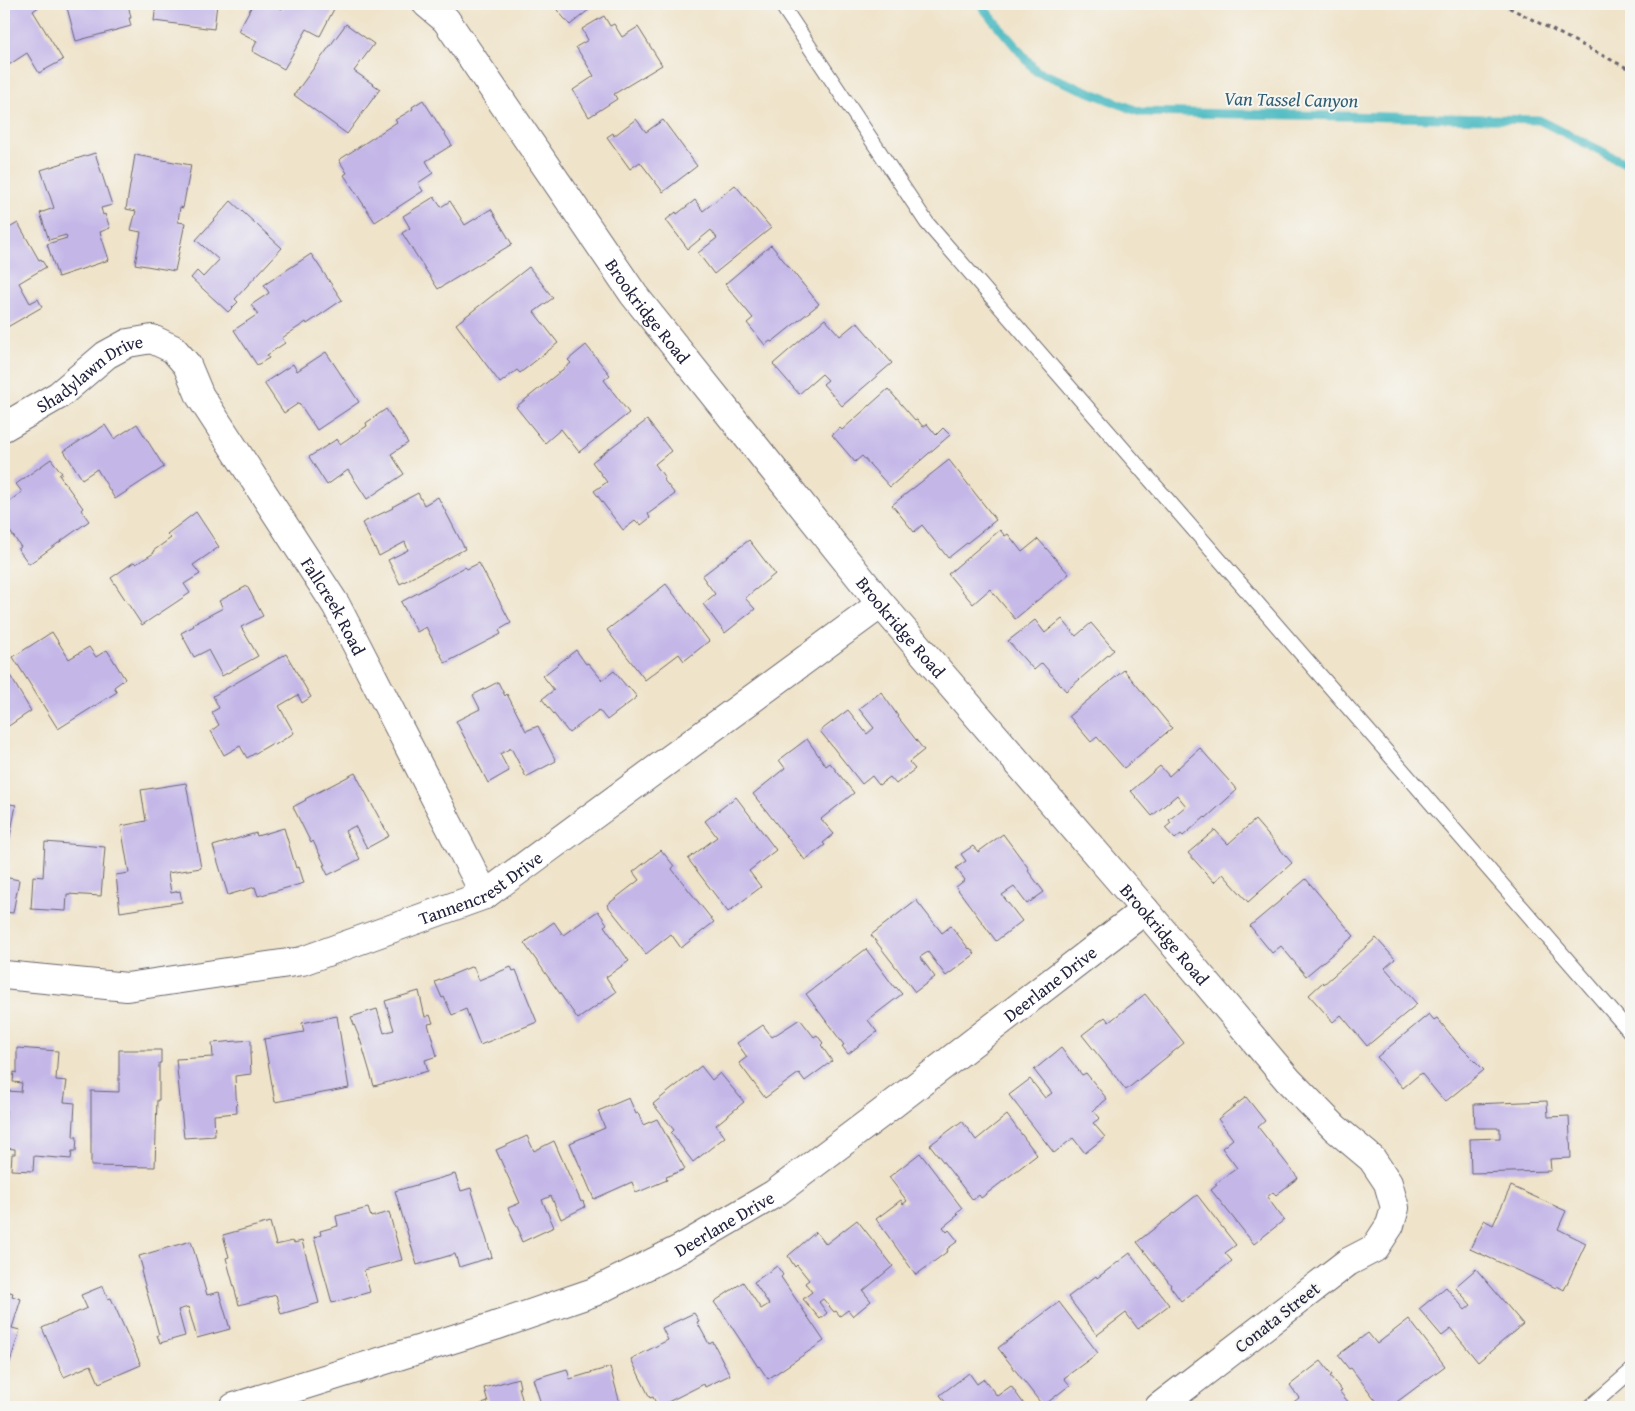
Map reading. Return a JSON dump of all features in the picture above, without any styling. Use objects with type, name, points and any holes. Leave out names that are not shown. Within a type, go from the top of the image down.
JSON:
[{"type":"street","name":"Brookridge Road","points":[[427,4],[446,20],[634,295],[881,604],[1145,910],[1288,1080],[1335,1128],[1372,1159],[1388,1182],[1395,1208],[1390,1225]]},
{"type":"street","name":"Shadylawn Drive","points":[[4,426],[59,394],[106,355],[128,343],[152,339]]},
{"type":"street","name":"Fallcreek Road","points":[[152,339],[173,349],[187,365],[200,396],[336,605],[485,895]]},
{"type":"street","name":"Tannencrest Drive","points":[[4,976],[127,987],[302,961],[485,895],[881,604]]},
{"type":"street","name":"Deerlane Drive","points":[[234,1407],[496,1326],[594,1292],[680,1249],[774,1194],[1145,910]]},
{"type":"street","name":"Conata Street","points":[[1159,1407],[1348,1262],[1375,1248],[1390,1225]]},
{"type":"lane","points":[[781,4],[927,223],[1631,1033]]},
{"type":"lane","points":[[1590,1407],[1631,1371]]},
{"type":"path","points":[[1502,4],[1631,70]]},
{"type":"building","points":[[4,4],[39,4],[40,6],[33,11],[63,60],[39,73],[27,53],[4,68],[4,23],[10,19],[4,9]]},
{"type":"building","points":[[66,4],[128,4],[131,26],[76,41]]},
{"type":"building","points":[[156,4],[217,4],[214,29],[154,21]]},
{"type":"building","points":[[253,4],[272,4],[282,9],[284,4],[325,4],[334,9],[320,36],[307,29],[284,69],[252,51],[257,41],[238,31]]},
{"type":"building","points":[[552,4],[596,4],[570,25]]},
{"type":"building","points":[[604,16],[610,26],[614,24],[622,37],[638,27],[662,65],[614,94],[617,99],[589,117],[573,90],[594,76],[576,47],[588,40],[582,29]]},
{"type":"building","points":[[346,24],[374,44],[354,71],[380,89],[347,134],[294,95]]},
{"type":"building","points":[[423,100],[452,145],[426,161],[433,173],[418,183],[423,191],[375,222],[344,175],[347,173],[339,160],[397,122],[395,120],[413,109],[412,107]]},
{"type":"building","points":[[636,119],[646,132],[663,120],[697,166],[663,192],[640,162],[630,169],[607,137],[613,133],[614,136]]},
{"type":"building","points":[[95,153],[112,205],[101,208],[110,228],[100,232],[109,260],[58,277],[47,244],[67,238],[66,235],[49,240],[40,213],[54,208],[41,170]]},
{"type":"building","points":[[135,155],[191,165],[183,208],[180,207],[178,222],[185,223],[175,271],[135,264],[141,232],[131,230],[136,211],[126,209]]},
{"type":"building","points":[[735,185],[771,228],[714,274],[698,253],[717,238],[711,230],[688,249],[666,220],[695,200],[703,211]]},
{"type":"building","points":[[434,197],[441,207],[450,201],[465,225],[491,209],[512,244],[438,289],[402,233],[410,228],[403,216]]},
{"type":"building","points":[[231,201],[282,248],[235,299],[238,302],[228,312],[191,278],[197,271],[203,277],[219,260],[196,240]]},
{"type":"building","points":[[18,223],[39,260],[41,259],[46,267],[19,283],[30,303],[38,299],[42,307],[4,329],[4,231]]},
{"type":"building","points":[[771,245],[819,304],[772,342],[770,341],[765,345],[747,323],[753,318],[725,284]]},
{"type":"building","points":[[311,254],[342,300],[307,324],[306,322],[282,338],[285,343],[267,355],[269,358],[257,365],[234,330],[258,314],[251,305],[269,293],[264,285]]},
{"type":"building","points":[[529,267],[553,298],[534,312],[558,343],[520,373],[517,370],[500,383],[456,324]]},
{"type":"building","points":[[825,319],[840,336],[857,322],[892,363],[842,406],[823,384],[828,380],[822,374],[799,394],[773,364]]},
{"type":"building","points":[[586,345],[610,375],[604,380],[629,413],[579,452],[561,429],[545,443],[516,407],[571,363],[568,360]]},
{"type":"building","points":[[326,352],[359,402],[317,430],[299,403],[284,413],[264,383],[293,364],[297,371]]},
{"type":"building","points":[[888,389],[923,427],[927,424],[936,435],[943,428],[950,435],[890,487],[862,456],[855,462],[832,435],[840,428],[842,430]]},
{"type":"building","points":[[386,409],[408,443],[391,454],[404,474],[367,499],[348,470],[327,485],[309,457],[337,439],[340,444],[367,426],[366,423]]},
{"type":"building","points":[[647,420],[671,451],[655,464],[665,478],[663,479],[675,494],[648,514],[650,518],[641,525],[635,521],[623,530],[594,491],[607,482],[592,462]]},
{"type":"building","points":[[137,424],[164,467],[115,499],[97,469],[82,479],[64,451],[105,425],[114,439]]},
{"type":"building","points":[[51,459],[62,473],[59,475],[83,508],[81,510],[89,521],[29,564],[18,549],[21,547],[4,523],[4,505],[22,492],[16,484]]},
{"type":"building","points":[[949,460],[996,520],[948,558],[922,525],[914,532],[892,505]]},
{"type":"building","points":[[418,493],[424,505],[438,497],[465,549],[400,584],[388,560],[408,550],[405,542],[379,556],[362,523]]},
{"type":"building","points":[[196,512],[219,547],[193,565],[200,574],[184,584],[190,593],[142,625],[111,578],[134,562],[136,564],[154,553],[153,551],[171,538],[167,534]]},
{"type":"building","points":[[1000,530],[1005,536],[1008,534],[1022,552],[1038,539],[1069,574],[1015,619],[990,589],[973,604],[948,574]]},
{"type":"building","points":[[749,540],[775,574],[745,598],[755,609],[725,633],[703,604],[715,594],[702,576]]},
{"type":"building","points":[[479,563],[511,623],[499,630],[501,634],[445,663],[426,627],[417,632],[401,602],[465,567],[467,569]]},
{"type":"building","points":[[666,584],[709,641],[684,661],[679,654],[645,680],[607,630]]},
{"type":"building","points":[[247,586],[263,616],[241,627],[258,656],[222,676],[208,650],[194,657],[181,633],[194,626],[193,624],[223,608],[219,601]]},
{"type":"building","points":[[1062,619],[1076,636],[1091,623],[1114,650],[1066,691],[1042,663],[1034,670],[1008,641],[1035,620],[1045,633]]},
{"type":"building","points":[[52,632],[69,659],[89,647],[96,657],[107,650],[125,679],[114,687],[117,692],[58,729],[13,657]]},
{"type":"building","points":[[576,650],[586,664],[588,663],[602,680],[614,671],[637,697],[607,720],[599,710],[569,733],[542,699],[554,690],[543,676]]},
{"type":"building","points":[[286,654],[311,697],[302,703],[298,695],[279,706],[294,733],[275,745],[273,743],[247,758],[240,746],[224,755],[211,731],[219,725],[212,712],[219,708],[213,696]]},
{"type":"building","points":[[4,669],[8,672],[31,711],[4,729]]},
{"type":"building","points":[[1124,670],[1172,728],[1124,768],[1097,737],[1091,742],[1069,716]]},
{"type":"building","points":[[498,682],[505,696],[507,694],[526,731],[538,726],[556,761],[526,777],[511,748],[500,754],[509,771],[488,783],[456,721],[480,709],[473,695]]},
{"type":"building","points":[[881,692],[924,750],[909,762],[915,769],[896,784],[890,777],[879,785],[872,776],[862,784],[820,731],[848,710],[867,734],[874,728],[859,709]]},
{"type":"building","points":[[807,739],[826,766],[830,763],[854,793],[821,819],[834,834],[823,843],[825,845],[805,860],[753,794],[785,768],[779,760]]},
{"type":"building","points":[[1200,748],[1237,790],[1206,818],[1183,836],[1181,834],[1175,839],[1165,828],[1171,823],[1169,820],[1186,806],[1177,795],[1152,816],[1131,791],[1160,766],[1169,776]]},
{"type":"building","points":[[355,773],[389,836],[367,848],[355,826],[345,831],[360,859],[328,875],[313,841],[311,843],[293,807]]},
{"type":"building","points":[[186,783],[201,868],[168,873],[171,893],[180,891],[182,902],[120,912],[116,875],[129,873],[121,826],[146,821],[141,790]]},
{"type":"building","points":[[736,797],[776,850],[749,871],[761,887],[728,912],[688,859],[717,837],[705,821]]},
{"type":"building","points":[[4,803],[16,805],[8,847],[4,846]]},
{"type":"building","points":[[1255,820],[1292,863],[1248,902],[1223,874],[1214,882],[1188,853],[1215,830],[1228,844]]},
{"type":"building","points":[[284,828],[296,868],[299,867],[304,883],[258,896],[255,887],[228,895],[213,846],[256,833],[257,836]]},
{"type":"building","points":[[1003,834],[1044,892],[1027,904],[1014,887],[1002,895],[1022,921],[996,941],[956,887],[965,880],[956,868],[966,861],[961,854],[973,846],[978,852]]},
{"type":"building","points":[[45,842],[105,847],[101,896],[67,894],[66,911],[31,909],[33,876],[43,877]]},
{"type":"building","points":[[661,850],[674,866],[672,869],[714,922],[681,948],[671,934],[646,954],[607,905],[639,880],[633,872]]},
{"type":"building","points":[[4,877],[19,880],[13,913],[4,912]]},
{"type":"building","points":[[1306,879],[1354,936],[1306,976],[1281,946],[1272,953],[1250,926]]},
{"type":"building","points":[[916,900],[942,933],[951,926],[975,954],[946,976],[928,952],[920,957],[935,977],[915,992],[871,935]]},
{"type":"building","points":[[598,911],[607,924],[604,926],[629,961],[606,977],[616,992],[578,1019],[524,943],[554,922],[563,935]]},
{"type":"building","points":[[1376,938],[1395,959],[1385,968],[1417,1004],[1367,1046],[1341,1015],[1333,1022],[1309,995]]},
{"type":"building","points":[[866,949],[895,988],[902,994],[868,1020],[877,1032],[848,1054],[842,1046],[844,1045],[806,994]]},
{"type":"building","points":[[473,966],[479,980],[511,967],[513,971],[516,970],[537,1022],[480,1045],[466,1009],[452,1015],[435,982]]},
{"type":"building","points":[[419,991],[425,1017],[430,1015],[433,1023],[428,1024],[437,1056],[425,1060],[428,1071],[374,1086],[361,1042],[351,1017],[377,1009],[384,1033],[394,1030],[385,1001]]},
{"type":"building","points":[[1145,994],[1184,1043],[1126,1090],[1082,1035],[1105,1017],[1109,1022]]},
{"type":"building","points":[[1429,1014],[1434,1020],[1437,1018],[1459,1045],[1484,1070],[1445,1102],[1421,1073],[1403,1088],[1377,1057]]},
{"type":"building","points":[[337,1016],[349,1088],[275,1102],[264,1039],[304,1032],[302,1023]]},
{"type":"building","points":[[800,1019],[814,1037],[817,1035],[823,1043],[821,1045],[832,1061],[805,1081],[799,1073],[765,1098],[739,1063],[747,1057],[737,1043],[763,1025],[772,1037]]},
{"type":"building","points":[[251,1040],[251,1074],[235,1076],[237,1113],[214,1115],[215,1136],[184,1138],[176,1059],[213,1057],[212,1043]]},
{"type":"building","points":[[17,1048],[58,1051],[56,1080],[67,1081],[64,1102],[75,1103],[73,1137],[77,1137],[76,1151],[72,1151],[71,1159],[34,1156],[33,1171],[11,1170],[12,1154],[15,1154],[15,1149],[4,1148],[7,1091],[21,1092],[22,1083],[13,1082],[14,1072],[17,1073]]},
{"type":"building","points":[[1061,1048],[1082,1075],[1086,1073],[1107,1099],[1093,1110],[1100,1118],[1093,1123],[1105,1137],[1085,1153],[1073,1138],[1054,1153],[1009,1095],[1030,1079],[1045,1098],[1052,1093],[1034,1070]]},
{"type":"building","points":[[119,1050],[161,1050],[155,1167],[91,1166],[91,1091],[119,1092]]},
{"type":"building","points":[[701,1066],[712,1080],[720,1073],[744,1102],[716,1125],[725,1137],[693,1162],[671,1133],[674,1130],[653,1104]]},
{"type":"building","points":[[1246,1097],[1265,1121],[1258,1127],[1298,1178],[1276,1195],[1273,1192],[1267,1197],[1284,1220],[1254,1244],[1211,1190],[1217,1185],[1215,1184],[1237,1168],[1222,1148],[1233,1139],[1218,1119]]},
{"type":"building","points":[[629,1098],[643,1125],[657,1119],[685,1169],[666,1177],[667,1180],[636,1193],[632,1182],[594,1199],[570,1143],[605,1128],[598,1111]]},
{"type":"building","points":[[1547,1101],[1548,1117],[1569,1116],[1571,1158],[1550,1159],[1551,1171],[1471,1173],[1470,1139],[1500,1138],[1500,1128],[1475,1128],[1474,1104]]},
{"type":"building","points":[[1007,1115],[1037,1155],[981,1198],[979,1195],[973,1200],[930,1145],[962,1121],[976,1140]]},
{"type":"building","points":[[527,1136],[534,1151],[554,1141],[585,1207],[561,1219],[551,1196],[542,1200],[554,1227],[522,1242],[519,1235],[521,1235],[508,1208],[520,1203],[496,1150]]},
{"type":"building","points":[[920,1153],[962,1208],[956,1213],[958,1215],[943,1227],[947,1232],[949,1230],[958,1241],[916,1275],[876,1219],[901,1200],[903,1204],[907,1201],[889,1177]]},
{"type":"building","points":[[455,1174],[461,1191],[471,1188],[492,1257],[459,1267],[455,1254],[417,1265],[395,1191]]},
{"type":"building","points":[[1511,1186],[1566,1211],[1558,1229],[1586,1243],[1564,1290],[1470,1249],[1484,1220],[1493,1225]]},
{"type":"building","points":[[1197,1195],[1236,1245],[1225,1253],[1232,1261],[1181,1301],[1171,1285],[1137,1242]]},
{"type":"building","points":[[368,1208],[371,1217],[389,1212],[402,1260],[364,1270],[370,1292],[332,1303],[314,1237],[321,1235],[320,1231],[338,1226],[336,1216]]},
{"type":"building","points":[[857,1220],[893,1266],[863,1291],[871,1301],[853,1316],[848,1310],[840,1316],[823,1299],[819,1302],[827,1313],[820,1319],[803,1299],[812,1292],[805,1283],[809,1280],[797,1265],[795,1267],[788,1256],[816,1232],[826,1244]]},
{"type":"building","points":[[270,1222],[276,1245],[302,1241],[319,1303],[281,1314],[276,1295],[239,1305],[226,1258],[229,1257],[223,1235]]},
{"type":"building","points":[[191,1241],[207,1295],[219,1292],[230,1329],[197,1338],[188,1307],[178,1310],[185,1336],[160,1343],[141,1271],[143,1270],[139,1256]]},
{"type":"building","points":[[1130,1253],[1169,1305],[1138,1329],[1126,1313],[1097,1335],[1068,1297]]},
{"type":"building","points":[[777,1266],[783,1275],[781,1277],[824,1341],[768,1379],[714,1302],[743,1282],[761,1309],[769,1304],[754,1282]]},
{"type":"building","points":[[1476,1269],[1523,1324],[1478,1362],[1451,1329],[1442,1336],[1419,1309],[1446,1287],[1465,1310],[1471,1305],[1455,1287]]},
{"type":"building","points":[[103,1286],[108,1299],[111,1298],[141,1365],[99,1383],[91,1365],[64,1377],[42,1328],[87,1308],[81,1295]]},
{"type":"building","points":[[4,1290],[13,1293],[12,1296],[21,1299],[12,1328],[20,1330],[4,1381]]},
{"type":"building","points":[[1059,1302],[1098,1353],[1064,1378],[1070,1385],[1043,1406],[998,1348]]},
{"type":"building","points":[[694,1313],[709,1344],[713,1342],[730,1375],[705,1387],[704,1384],[658,1407],[653,1397],[650,1398],[631,1359],[668,1340],[662,1328]]},
{"type":"building","points":[[1409,1319],[1445,1366],[1390,1407],[1381,1407],[1351,1368],[1349,1369],[1338,1355],[1368,1333],[1377,1344]]},
{"type":"building","points":[[1321,1361],[1342,1391],[1340,1392],[1349,1403],[1348,1407],[1287,1407],[1299,1398],[1290,1385]]},
{"type":"building","points":[[610,1367],[621,1407],[542,1407],[533,1379],[567,1369],[570,1379]]},
{"type":"building","points":[[969,1373],[977,1384],[984,1379],[997,1396],[1011,1386],[1026,1407],[949,1407],[940,1395]]},
{"type":"building","points":[[518,1378],[524,1407],[472,1407],[488,1402],[484,1388]]},
{"type":"waterway","name":"Van Tassel Canyon","points":[[980,4],[1036,71],[1140,112],[1539,120],[1631,166]]}]
